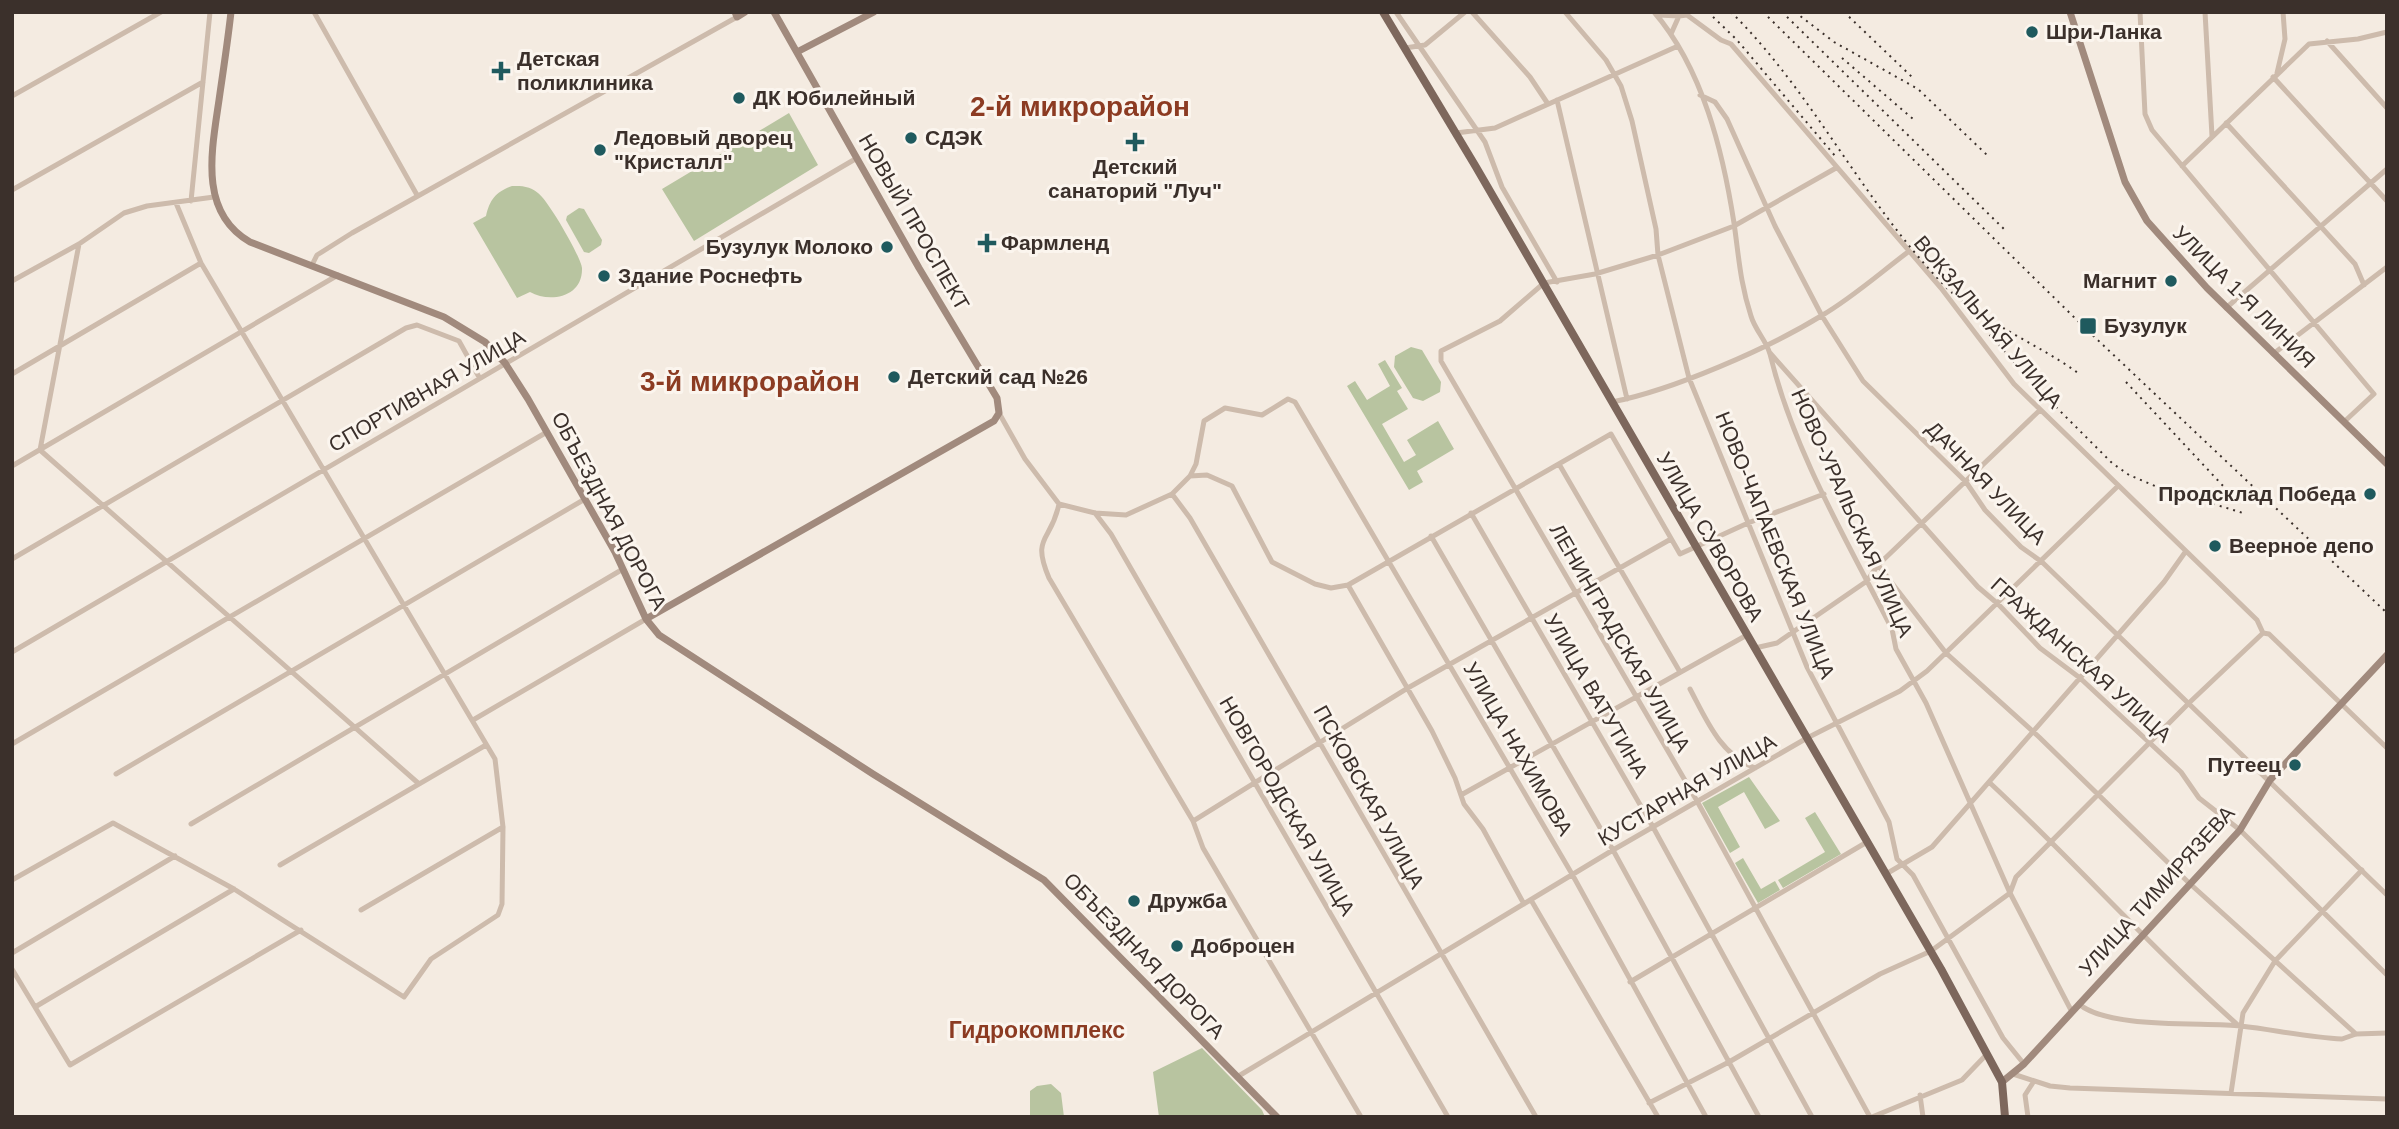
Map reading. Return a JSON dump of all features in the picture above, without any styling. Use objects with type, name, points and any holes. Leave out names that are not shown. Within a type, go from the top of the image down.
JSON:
[{"type":"main road","name":"ОБЪЕЗДНАЯ ДОРОГА","points":[[231,12],[211,170],[215,197],[223,219],[241,237],[457,323],[485,342],[505,363],[547,432],[623,569],[646,619],[659,635],[1044,880],[1065,898],[1277,1117]]},
{"type":"main road","points":[[736,14],[746,12]]},
{"type":"main road","name":"НОВЫЙ ПРОСПЕКТ","points":[[774,12],[997,398],[999,413]]},
{"type":"main road","points":[[797,52],[874,12]]},
{"type":"main road","name":"УЛИЦА СУВОРОВА","points":[[1383,12],[1931,951],[2002,1082]]},
{"type":"main road","name":"УЛИЦА 1-Я ЛИНИЯ","points":[[2070,12],[2130,191],[2159,238],[2273,354],[2387,464]]},
{"type":"main road","points":[[646,619],[994,421],[999,413]]},
{"type":"main road","name":"УЛИЦА ТИМИРЯЗЕВА","points":[[2002,1082],[2024,1064],[2240,830],[2270,780],[2387,655]]},
{"type":"main road","points":[[2002,1082],[2005,1117]]},
{"type":"street","points":[[12,96],[161,12]]},
{"type":"street","points":[[191,201],[210,12]]},
{"type":"street","points":[[314,12],[417,195]]},
{"type":"street","points":[[1396,12],[1485,142],[1502,187],[1557,282]]},
{"type":"street","points":[[1405,48],[1425,45],[1465,12]]},
{"type":"street","points":[[1472,12],[1530,77],[1548,104]]},
{"type":"street","name":"НОВО-ЧАПАЕВСКАЯ УЛИЦА","points":[[1565,12],[1606,60],[1615,75],[1632,121],[1656,229],[1658,255],[1689,378],[1793,632],[1834,723],[1889,822],[1901,865],[1913,875],[2003,1038],[2024,1064]]},
{"type":"street","points":[[2140,12],[2145,114],[2152,130],[2271,268],[2374,394],[2345,421]]},
{"type":"street","points":[[2205,12],[2212,136]]},
{"type":"street","points":[[2275,75],[2285,39],[2283,12]]},
{"type":"street","points":[[312,265],[323,251],[417,195],[446,183],[736,14]]},
{"type":"street","name":"ВОКЗАЛЬНАЯ УЛИЦА","points":[[1656,14],[1686,14],[1721,40],[1731,44],[1976,330],[2014,384],[2029,395],[2040,410],[2257,620],[2263,633],[2269,634],[2387,748]]},
{"type":"street","name":"НОВО-УРАЛЬСКАЯ УЛИЦА","points":[[1656,14],[1678,46],[1700,95],[1721,153],[1734,226],[1737,269],[1752,320],[1770,353],[1771,369],[1786,412],[2010,893],[2072,1012]]},
{"type":"street","points":[[1671,34],[1679,16]]},
{"type":"street","points":[[2181,165],[2309,44],[2358,39],[2387,32]]},
{"type":"street","points":[[2327,41],[2387,108]]},
{"type":"street","points":[[1456,134],[1495,128],[1678,46]]},
{"type":"street","points":[[2275,75],[2387,201]]},
{"type":"street","points":[[12,190],[203,82]]},
{"type":"street","name":"ДАЧНАЯ УЛИЦА","points":[[1700,95],[1715,102],[1727,119],[1767,209],[1822,316],[1863,382],[1966,482],[1985,510],[2021,547],[2042,562],[2118,633],[2387,895]]},
{"type":"street","points":[[1556,100],[1595,274],[1627,399]]},
{"type":"street","points":[[2226,123],[2355,264],[2364,285]]},
{"type":"street","name":"СПОРТИВНАЯ УЛИЦА","points":[[12,652],[479,376],[857,158]]},
{"type":"street","points":[[1544,284],[1595,274],[1658,255],[1734,226],[1836,168]]},
{"type":"street","points":[[2226,307],[2387,169]]},
{"type":"street","points":[[12,281],[79,244],[124,213],[147,206],[215,197]]},
{"type":"street","points":[[12,880],[113,823],[234,889],[404,997],[422,967],[498,915],[502,904],[503,827],[495,759],[201,263],[176,203]]},
{"type":"street","points":[[40,450],[79,244]]},
{"type":"street","points":[[1612,402],[1689,378],[1822,316],[1908,252]]},
{"type":"street","points":[[12,374],[201,263]]},
{"type":"street","points":[[2273,354],[2387,267]]},
{"type":"street","points":[[12,466],[338,275]]},
{"type":"street","name":"ЛЕНИНГРАДСКАЯ УЛИЦА","points":[[1544,284],[1500,321],[1447,346],[1441,351],[1441,361],[1697,801],[1811,1013],[1871,1117]]},
{"type":"street","points":[[12,559],[417,325],[459,341],[479,376]]},
{"type":"street","name":"ГРАЖДАНСКАЯ УЛИЦА","points":[[1770,353],[1978,587],[2040,648],[2080,678],[2181,772],[2199,798],[2240,830],[2387,975]]},
{"type":"street","name":"УЛИЦА НАХИМОВА","points":[[1190,477],[1196,464],[1204,421],[1226,408],[1262,415],[1288,399],[1295,402],[1573,874],[1706,1117]]},
{"type":"street","points":[[1755,648],[1777,643],[1867,581],[1878,565],[2040,410]]},
{"type":"street","points":[[999,413],[1025,459],[1059,504],[1095,513],[1126,515],[1172,494],[1190,477],[1207,475],[1232,486],[1272,562],[1331,589],[1348,584],[1390,561],[1611,434],[1680,554],[1748,523],[1824,494]]},
{"type":"street","points":[[12,744],[547,432]]},
{"type":"street","points":[[40,450],[418,783]]},
{"type":"street","points":[[1559,464],[1680,672]]},
{"type":"street","name":"КУСТАРНАЯ УЛИЦА","points":[[1237,1077],[1697,801],[1834,723],[1900,691],[1998,604],[2118,486]]},
{"type":"street","name":"ПСКОВСКАЯ УЛИЦА","points":[[1172,494],[1190,518],[1536,1117]]},
{"type":"street","points":[[116,774],[585,499]]},
{"type":"street","points":[[1059,504],[1056,519],[1040,547],[1039,556],[1088,645],[1193,821],[1203,848],[1361,1117]]},
{"type":"street","name":"НОВГОРОДСКАЯ УЛИЦА","points":[[1095,513],[1111,534],[1256,782],[1448,1117]]},
{"type":"street","name":"УЛИЦА ВАТУТИНА","points":[[1471,513],[1653,827],[1812,1117]]},
{"type":"street","points":[[1431,536],[1613,850],[1759,1117]]},
{"type":"street","points":[[1193,821],[1450,663],[1671,539]]},
{"type":"street","points":[[1886,874],[1932,847],[2164,582],[2186,551]]},
{"type":"street","points":[[1878,565],[1945,653],[2099,793],[2189,883],[2356,1034]]},
{"type":"street","points":[[191,824],[623,569]]},
{"type":"street","points":[[1348,584],[1433,732],[1461,795],[1524,904]]},
{"type":"street","points":[[473,720],[646,619]]},
{"type":"street","points":[[1649,1103],[1729,1062],[1880,974],[1931,951],[2010,893],[2016,877],[2052,840],[2263,633]]},
{"type":"street","points":[[1461,795],[1747,635]]},
{"type":"street","points":[[1690,689],[1724,749],[1738,762],[1755,768]]},
{"type":"street","points":[[281,865],[486,744]]},
{"type":"street","points":[[1990,783],[2052,840],[2192,986],[2239,1026]]},
{"type":"street","points":[[361,910],[503,827]]},
{"type":"street","points":[[1630,982],[1867,842]]},
{"type":"street","points":[[12,953],[175,856]]},
{"type":"street","points":[[2231,1093],[2243,1013],[2274,961],[2362,870]]},
{"type":"street","points":[[35,1007],[234,889]]},
{"type":"street","points":[[1531,900],[1658,1117]]},
{"type":"street","points":[[12,969],[70,1065],[301,930]]},
{"type":"street","points":[[2079,1004],[2089,1013],[2137,1020],[2239,1026],[2343,1039],[2356,1034],[2387,1033]]},
{"type":"street","points":[[1871,1117],[1962,1080],[1987,1054]]},
{"type":"street","points":[[2012,1074],[2070,1088],[2387,1099]]},
{"type":"street","points":[[2028,1117],[2025,1095],[2034,1081]]},
{"type":"street","points":[[1920,1095],[1923,1117]]},
{"type":"green space","points":[[789,113],[818,165],[694,241],[662,189]]},
{"type":"green space","points":[[512,186],[523,186],[538,193],[570,241],[582,268],[581,278],[571,292],[546,297],[530,292],[517,298],[473,223],[486,216],[489,205],[498,194]]},
{"type":"green space","points":[[579,208],[584,209],[602,240],[601,245],[589,253],[584,252],[566,220],[567,216]]},
{"type":"green space","points":[[1411,347],[1422,350],[1441,382],[1440,392],[1423,401],[1413,398],[1394,367],[1395,356]]},
{"type":"green space","points":[[1385,360],[1402,388],[1397,391],[1408,409],[1382,424],[1404,462],[1416,455],[1407,440],[1438,421],[1454,449],[1417,471],[1423,482],[1409,490],[1347,386],[1355,381],[1367,400],[1390,386],[1378,364]]},
{"type":"green space","points":[[1749,777],[1780,821],[1765,829],[1744,792],[1718,807],[1740,847],[1730,853],[1702,803]]},
{"type":"green space","points":[[1815,812],[1841,854],[1783,888],[1778,880],[1825,852],[1805,818]]},
{"type":"green space","points":[[1743,858],[1761,889],[1775,881],[1780,890],[1758,903],[1735,863]]},
{"type":"green space","points":[[1202,1048],[1262,1110],[1265,1117],[1159,1117],[1153,1072]]},
{"type":"green space","points":[[1051,1084],[1061,1093],[1064,1117],[1030,1117],[1030,1091],[1037,1086]]},
{"type":"railway","points":[[1708,12],[1737,40],[1836,157]]},
{"type":"railway","points":[[1731,12],[1788,78],[1888,219],[1944,285],[1974,310],[2078,373]]},
{"type":"railway","points":[[1763,12],[2085,328],[2387,613]]},
{"type":"railway","points":[[1782,12],[2005,230]]},
{"type":"railway","points":[[1795,12],[1834,42],[1918,89],[1987,155]]},
{"type":"railway","points":[[1844,12],[1912,77]]},
{"type":"railway","points":[[1842,58],[1913,119]]},
{"type":"railway","points":[[1966,309],[2045,396],[2112,463],[2129,475],[2155,486],[2243,513]]},
{"type":"railway","points":[[2126,382],[2239,503]]},
{"type":"place","name":"Шри-Ланка","points":[[2032,32]]},
{"type":"place","name":"Детская поликлиника","points":[[501,71]]},
{"type":"place","name":"ДК Юбилейный","points":[[739,98]]},
{"type":"place","name":"СДЭК","points":[[911,138]]},
{"type":"place","name":"Детский санаторий \"Луч\"","points":[[1135,142]]},
{"type":"place","name":"Ледовый дворец \"Кристалл\"","points":[[600,150]]},
{"type":"place","name":"Фармленд","points":[[987,243]]},
{"type":"place","name":"Бузулук Молоко","points":[[887,247]]},
{"type":"place","name":"Здание Роснефть","points":[[604,276]]},
{"type":"place","name":"Магнит","points":[[2171,281]]},
{"type":"place","name":"Бузулук","points":[[2088,326]]},
{"type":"place","name":"Детский сад №26","points":[[894,377]]},
{"type":"place","name":"Продсклад Победа","points":[[2370,494]]},
{"type":"place","name":"Веерное депо","points":[[2215,546]]},
{"type":"place","name":"Путеец","points":[[2295,765]]},
{"type":"place","name":"Дружба","points":[[1134,901]]},
{"type":"place","name":"Доброцен","points":[[1177,946]]},
{"type":"district","name":"2-й микрорайон","points":[[1080,106]]},
{"type":"district","name":"3-й микрорайон","points":[[750,381]]},
{"type":"district","name":"Гидрокомплекс","points":[[1037,1030]]}]
